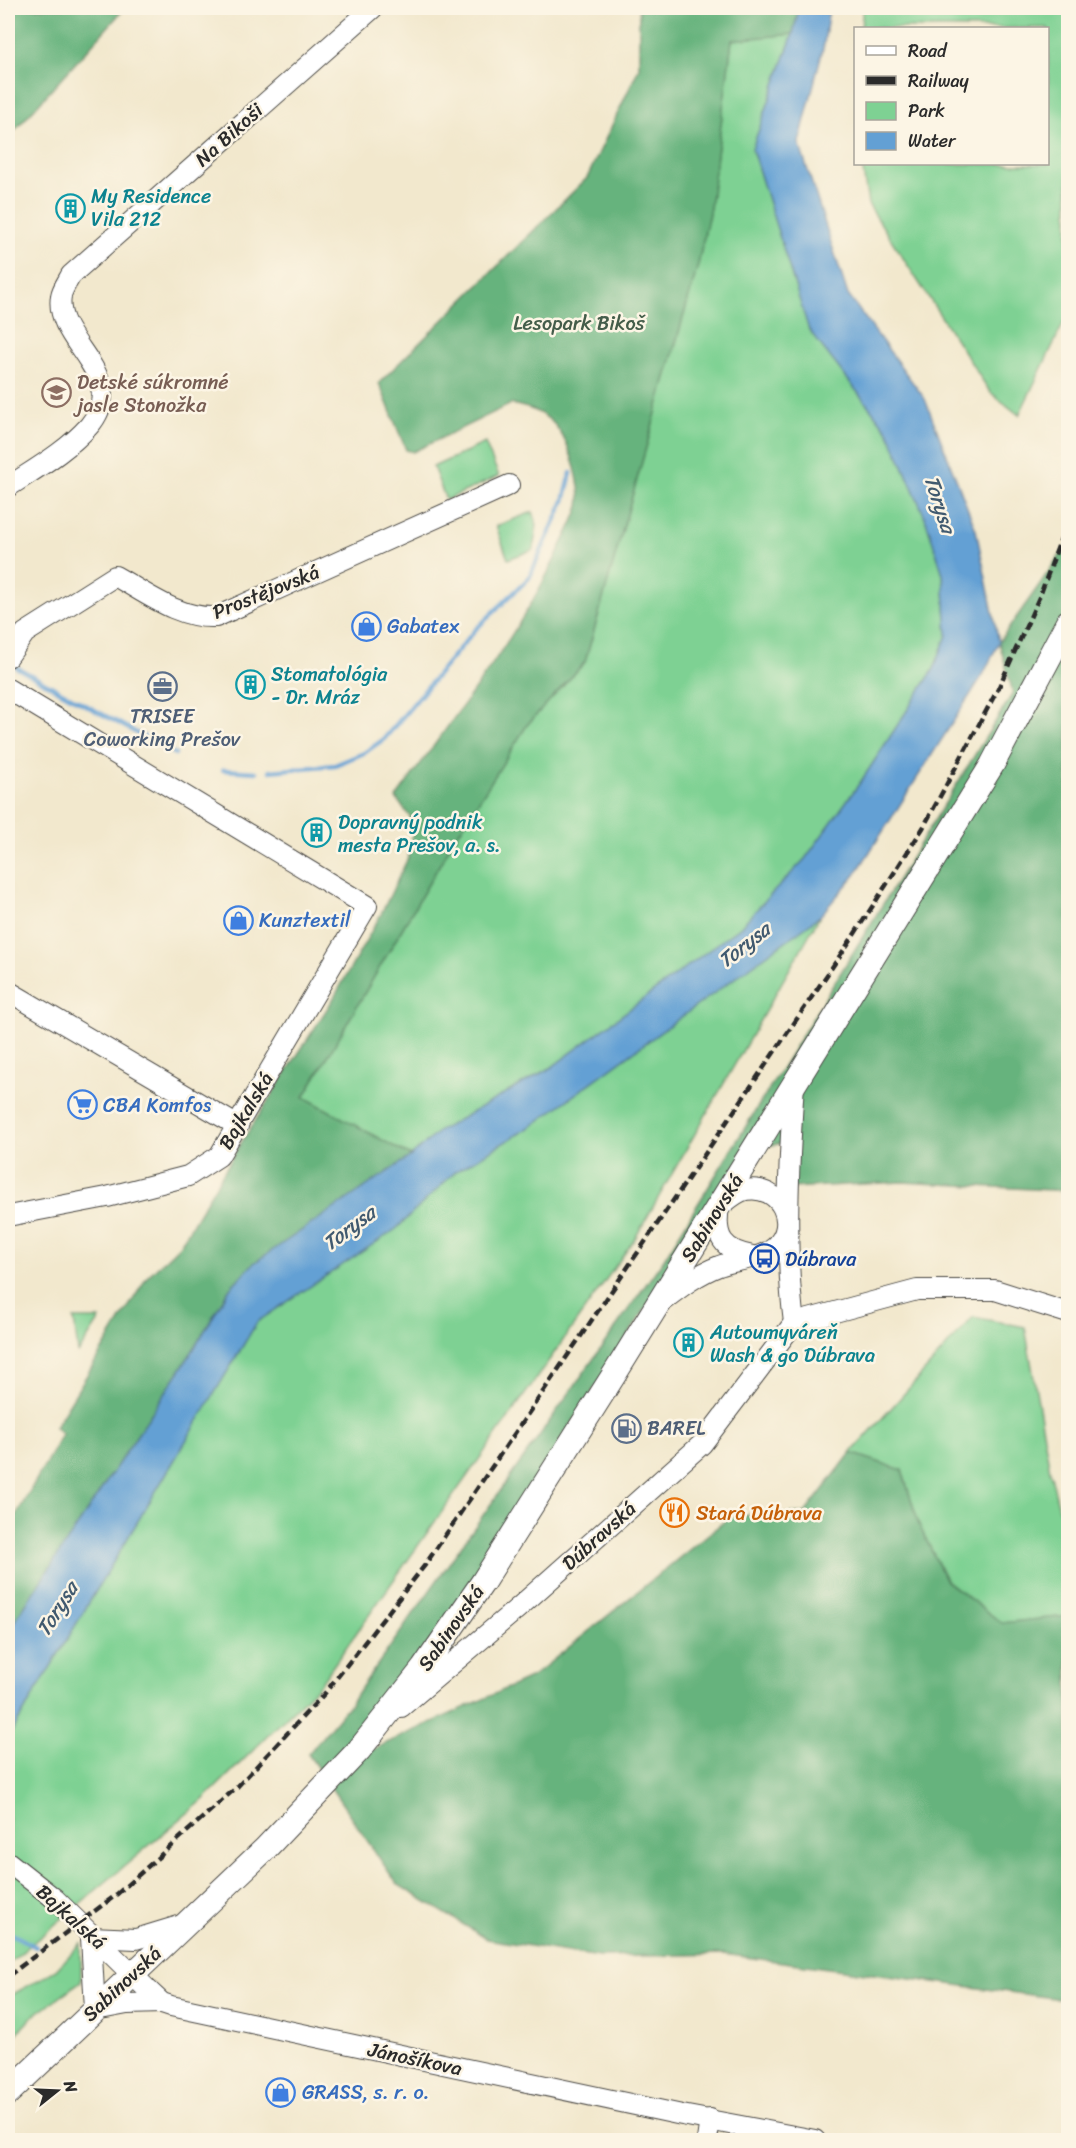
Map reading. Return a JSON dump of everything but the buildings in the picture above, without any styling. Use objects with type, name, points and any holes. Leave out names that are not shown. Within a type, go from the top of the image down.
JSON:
[{"type":"main road","name":"Sabinovská","points":[[8,2093],[303,1811],[379,1726],[483,1582],[992,765],[1068,622]]},
{"type":"street","name":"Na Bikoši","points":[[8,487],[68,445],[90,425],[101,406],[99,379],[64,318],[61,296],[71,275],[373,8]]},
{"type":"street","name":"Prostějovská","points":[[8,657],[26,633],[115,576],[183,613],[201,618],[216,617],[509,485]]},
{"type":"street","name":"Bajkalská","points":[[8,689],[367,906],[219,1156],[188,1176],[107,1197],[8,1216]]},
{"type":"street","points":[[8,991],[238,1126]]},
{"type":"street","points":[[794,1083],[787,1224],[794,1323],[917,1290],[995,1290],[1068,1313]]},
{"type":"street","points":[[746,1191],[760,1191],[773,1196],[784,1207],[787,1224],[782,1239],[774,1248],[757,1256],[738,1254],[725,1244],[718,1234],[716,1225],[718,1207],[746,1191]]},
{"type":"street","points":[[656,1307],[688,1282],[717,1267],[757,1256],[774,1254],[782,1258],[789,1269]]},
{"type":"street","name":"Dúbravská","points":[[379,1726],[518,1608],[702,1444],[794,1323]]},
{"type":"street","name":"Bajkalská","points":[[10,1864],[55,1899],[91,1937],[132,1974]]},
{"type":"street","points":[[162,2003],[95,2010],[91,1937],[136,1939],[187,1923]]},
{"type":"street","name":"Jánošíkova","points":[[132,1974],[162,2003],[192,2011],[815,2140]]},
{"type":"street","points":[[707,2140],[710,2119]]},
{"type":"green space","points":[[8,8],[125,8],[8,138]]},
{"type":"green space","name":"Lesopark Bikoš","points":[[639,8],[799,8],[793,34],[732,40],[710,208],[698,265],[585,662],[527,725],[451,845],[304,1097],[411,1156],[254,1263],[230,1288],[192,1352],[8,1631],[8,1530],[62,1434],[55,1427],[147,1277],[180,1245],[241,1143],[332,1001],[381,914],[408,858],[412,835],[410,817],[396,798],[483,678],[523,616],[542,585],[575,517],[580,498],[574,466],[563,436],[549,419],[531,409],[511,404],[413,452],[406,450],[379,383],[587,178],[639,68]]},
{"type":"green space","points":[[863,8],[1068,8],[1068,314],[1019,415],[990,392],[868,204],[862,165],[1049,165],[1049,27],[861,27]]},
{"type":"green space","points":[[793,34],[752,149],[809,330],[888,431],[925,517],[943,574],[947,635],[934,669],[862,780],[805,859],[740,927],[552,1067],[439,1131],[411,1156],[304,1097],[451,845],[527,725],[585,662],[698,265],[710,208],[732,39]]},
{"type":"green space","points":[[485,443],[499,476],[446,500],[433,467]]},
{"type":"green space","points":[[533,512],[537,525],[533,550],[508,559],[496,526]]},
{"type":"green space","points":[[1068,544],[1068,1191],[902,1182],[791,1188],[791,1142],[747,1149],[461,1598],[347,1761],[532,1677],[731,1516],[805,1513],[851,1453],[902,1470],[919,1525],[946,1581],[1002,1623],[1068,1616],[1068,2000],[723,1954],[599,1957],[487,1939],[397,1884],[308,1754],[349,1705],[664,1259],[1013,693],[999,642]]},
{"type":"green space","points":[[820,916],[634,1240],[321,1683],[202,1801],[8,1964],[8,1738],[257,1322],[396,1229],[456,1171],[530,1127]]},
{"type":"green space","points":[[973,1317],[1025,1327],[1050,1471],[1068,1547],[1068,1616],[1002,1623],[947,1581],[919,1525],[902,1470],[851,1453]]},
{"type":"green space","points":[[74,1319],[100,1319],[78,1353]]},
{"type":"green space","points":[[81,1943],[81,1981],[33,2016],[8,2043],[8,1997],[56,1970]]},
{"type":"water","name":"Torysa","points":[[799,8],[829,8],[824,44],[799,143],[848,295],[925,399],[976,530],[999,642],[983,675],[855,875],[820,916],[530,1127],[456,1171],[396,1229],[257,1322],[8,1738],[8,1631],[192,1352],[230,1288],[254,1263],[411,1156],[439,1131],[552,1067],[740,927],[805,859],[862,780],[934,669],[947,635],[943,574],[925,517],[888,431],[809,330],[752,149],[793,34]]},
{"type":"waterway","points":[[270,771],[335,765],[364,753],[384,739],[475,630],[529,578],[564,501],[571,473]]},
{"type":"waterway","points":[[16,667],[175,754]]},
{"type":"waterway","points":[[223,770],[256,772]]},
{"type":"waterway","points":[[8,1932],[36,1947]]},
{"type":"railway","points":[[8,1976],[116,1895],[237,1787],[325,1693],[425,1565],[852,938],[923,828],[998,689],[1041,593],[1068,519]]},
{"type":"place","name":"My Residence Vila 212","points":[[70,208]]},
{"type":"place","name":"Detské súkromné jasle Stonožka","points":[[56,393]]},
{"type":"place","name":"Gabatex","points":[[366,626]]},
{"type":"place","name":"Stomatológia - Dr. Mráz","points":[[250,685]]},
{"type":"place","name":"TRISEE Coworking Prešov","points":[[162,686]]},
{"type":"place","name":"Dopravný podnik mesta Prešov, a. s.","points":[[317,833]]},
{"type":"place","name":"Kunztextil","points":[[238,920]]},
{"type":"place","name":"CBA Komfos","points":[[82,1105]]},
{"type":"place","name":"Dúbrava","points":[[764,1259]]},
{"type":"place","name":"Autoumyváreň Wash & go Dúbrava","points":[[689,1343]]},
{"type":"place","name":"BAREL","points":[[626,1428]]},
{"type":"place","name":"Stará Dúbrava","points":[[675,1513]]},
{"type":"place","name":"GRASS, s. r. o.","points":[[281,2092]]}]
